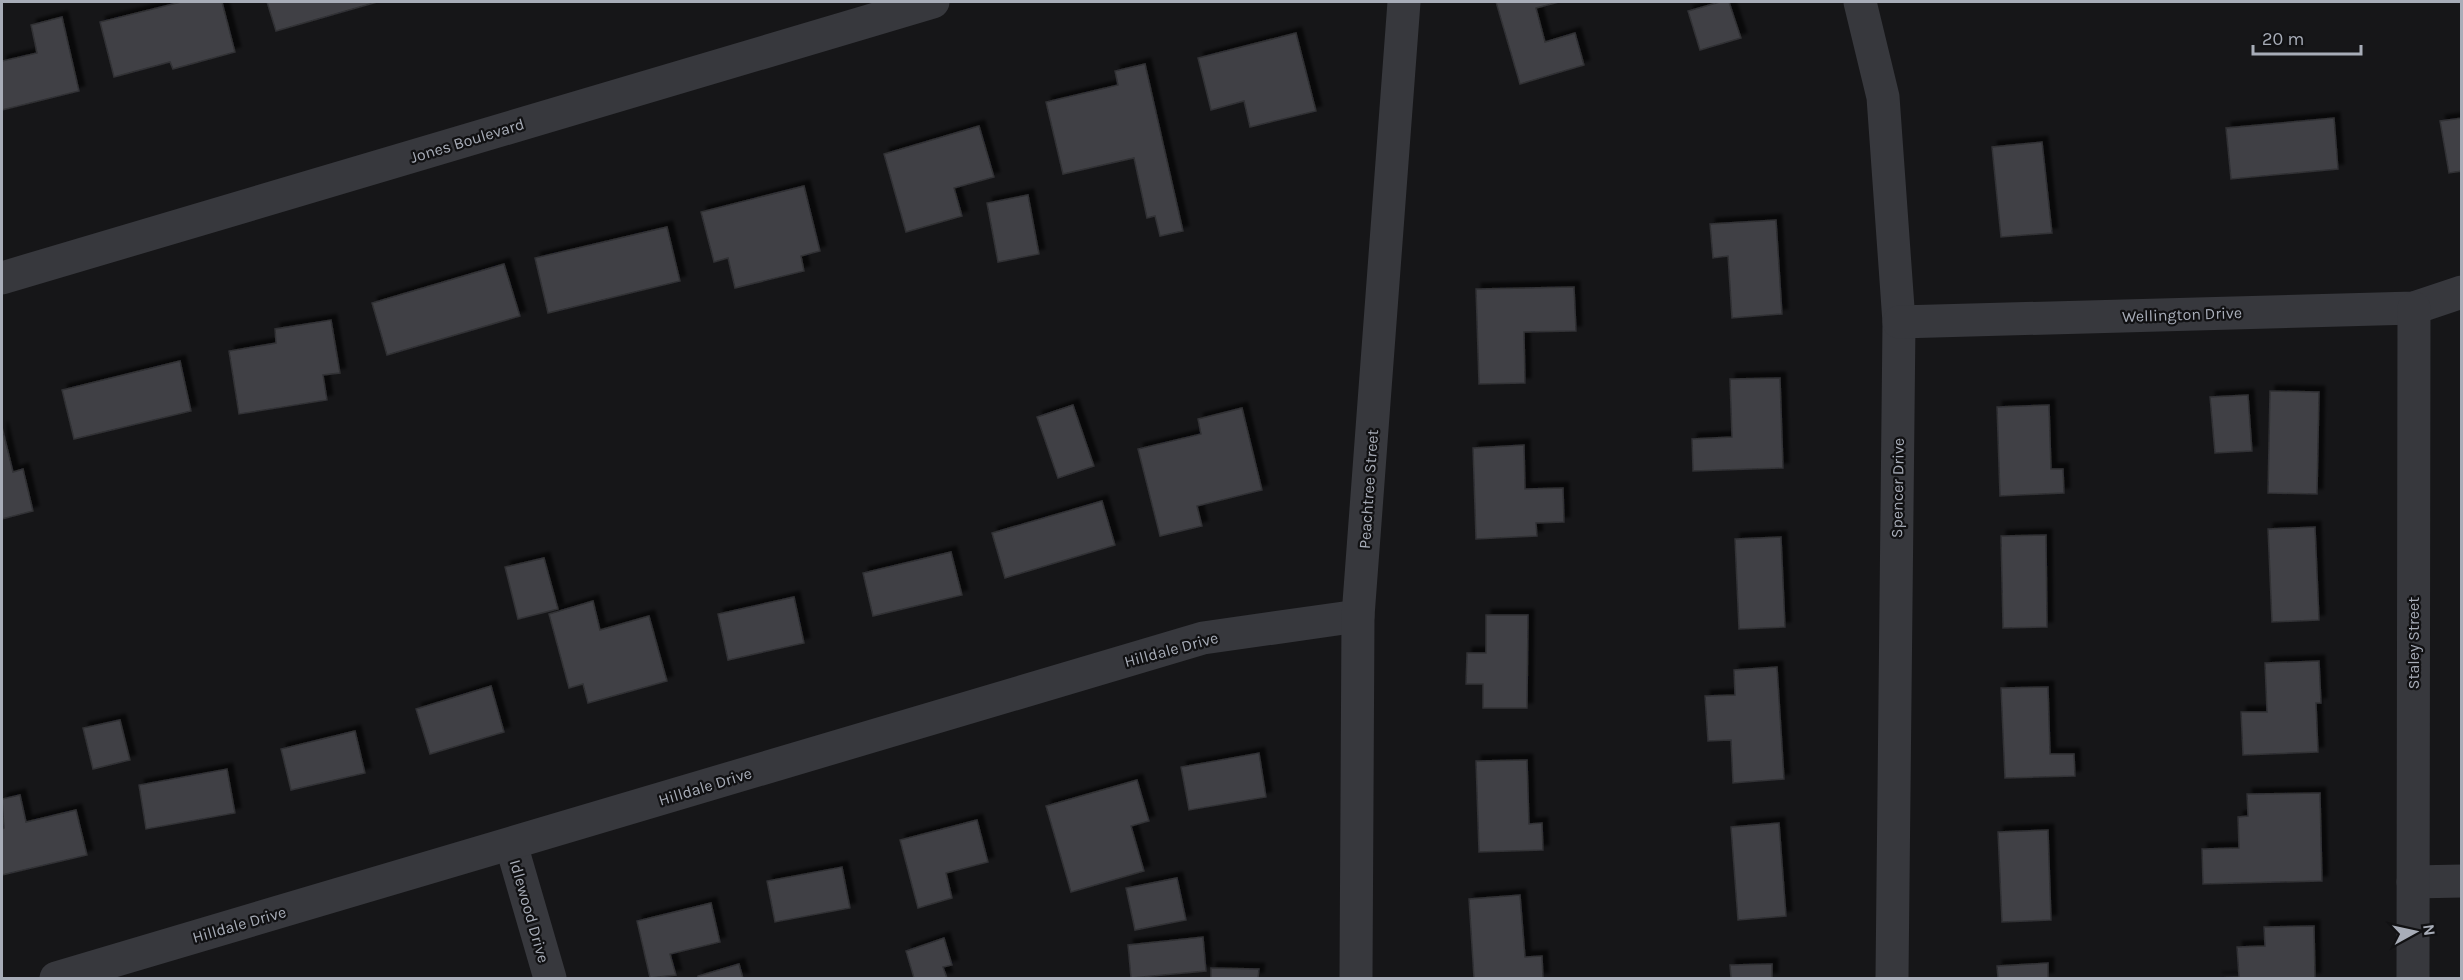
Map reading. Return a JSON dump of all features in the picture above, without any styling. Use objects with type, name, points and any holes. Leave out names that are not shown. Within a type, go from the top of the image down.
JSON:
[{"type":"street","name":"Jones Boulevard","points":[[2,278],[933,2]]},
{"type":"street","name":"Peachtree Street","points":[[1356,978],[1358,616],[1404,2]]},
{"type":"street","name":"Spencer Drive","points":[[1860,2],[1883,97],[1899,322],[1892,978]]},
{"type":"street","name":"Wellington Drive","points":[[1899,322],[2414,308],[2462,292]]},
{"type":"street","name":"Staley Street","points":[[2413,978],[2414,308]]},
{"type":"street","name":"Hilldale Drive","points":[[56,978],[1203,638],[1358,616]]},
{"type":"street","name":"Idlewood Drive","points":[[511,844],[550,978]]},
{"type":"street","points":[[2413,882],[2462,881]]},
{"type":"building","points":[[181,2],[222,2],[235,52],[173,69],[170,62],[114,77],[100,22]]},
{"type":"building","points":[[267,2],[377,2],[276,31]]},
{"type":"building","points":[[1496,2],[1559,2],[1536,8],[1545,42],[1575,33],[1584,65],[1520,84]]},
{"type":"building","points":[[1720,2],[1729,2],[1741,38],[1700,50],[1688,11]]},
{"type":"building","points":[[62,17],[79,91],[2,110],[2,61],[37,53],[31,25]]},
{"type":"building","points":[[1296,33],[1316,111],[1250,127],[1244,101],[1211,110],[1198,58]]},
{"type":"building","points":[[1145,64],[1183,231],[1160,236],[1155,216],[1147,218],[1134,158],[1063,174],[1046,102],[1118,85],[1115,71]]},
{"type":"building","points":[[2334,118],[2338,169],[2231,179],[2226,128]]},
{"type":"building","points":[[2462,118],[2462,171],[2449,173],[2440,121]]},
{"type":"building","points":[[979,126],[994,177],[954,188],[962,216],[906,232],[884,154]]},
{"type":"building","points":[[2042,142],[2052,233],[2001,237],[1992,147]]},
{"type":"building","points":[[804,186],[820,251],[801,256],[804,271],[735,288],[728,258],[714,262],[701,212]]},
{"type":"building","points":[[1028,195],[1039,254],[998,262],[987,203]]},
{"type":"building","points":[[1776,220],[1782,314],[1732,318],[1728,256],[1713,258],[1710,224]]},
{"type":"building","points":[[667,227],[680,281],[548,313],[535,258]]},
{"type":"building","points":[[504,264],[520,316],[387,355],[372,303]]},
{"type":"building","points":[[1574,287],[1576,331],[1524,332],[1525,383],[1479,384],[1476,289]]},
{"type":"building","points":[[331,320],[340,373],[323,375],[327,400],[239,414],[229,351],[276,343],[275,329]]},
{"type":"building","points":[[180,361],[191,411],[74,439],[62,390]]},
{"type":"building","points":[[1780,378],[1783,468],[1693,471],[1692,439],[1732,437],[1730,379]]},
{"type":"building","points":[[2270,391],[2319,392],[2317,494],[2268,493]]},
{"type":"building","points":[[2248,395],[2252,451],[2215,453],[2210,397]]},
{"type":"building","points":[[1073,405],[1094,466],[1058,478],[1037,417]]},
{"type":"building","points":[[2049,405],[2051,469],[2063,469],[2064,493],[2000,496],[1997,407]]},
{"type":"building","points":[[1242,408],[1262,490],[1197,506],[1202,526],[1160,536],[1138,449],[1201,434],[1198,419]]},
{"type":"building","points":[[2,427],[13,472],[23,469],[33,511],[2,519]]},
{"type":"building","points":[[1524,445],[1525,489],[1563,488],[1564,522],[1536,523],[1537,536],[1476,539],[1473,448]]},
{"type":"building","points":[[1102,501],[1115,545],[1005,578],[992,533]]},
{"type":"building","points":[[2315,527],[2319,620],[2272,622],[2268,529]]},
{"type":"building","points":[[2046,535],[2047,627],[2003,628],[2001,536]]},
{"type":"building","points":[[1781,537],[1785,627],[1739,629],[1735,539]]},
{"type":"building","points":[[951,552],[962,595],[873,616],[863,573]]},
{"type":"building","points":[[544,558],[558,609],[518,619],[505,567]]},
{"type":"building","points":[[794,597],[804,643],[728,660],[718,614]]},
{"type":"building","points":[[593,601],[600,630],[649,616],[667,681],[588,703],[583,684],[569,688],[549,614]]},
{"type":"building","points":[[1486,615],[1528,615],[1527,708],[1483,708],[1483,684],[1466,684],[1467,653],[1486,653]]},
{"type":"building","points":[[2319,661],[2321,703],[2316,703],[2318,752],[2243,755],[2241,712],[2267,712],[2265,663]]},
{"type":"building","points":[[1777,667],[1784,779],[1733,783],[1731,740],[1708,741],[1705,696],[1735,695],[1734,670]]},
{"type":"building","points":[[491,686],[504,732],[430,754],[416,709]]},
{"type":"building","points":[[2048,687],[2050,754],[2074,754],[2075,776],[2005,778],[2001,688]]},
{"type":"building","points":[[120,720],[130,760],[93,769],[83,728]]},
{"type":"building","points":[[355,731],[365,773],[291,790],[281,749]]},
{"type":"building","points":[[1259,753],[1266,797],[1189,810],[1181,767]]},
{"type":"building","points":[[1527,760],[1529,824],[1542,823],[1543,850],[1479,852],[1476,761]]},
{"type":"building","points":[[227,769],[235,813],[146,829],[139,785]]},
{"type":"building","points":[[1137,780],[1149,821],[1131,826],[1144,871],[1071,892],[1046,806]]},
{"type":"building","points":[[2320,793],[2322,881],[2203,884],[2202,849],[2239,848],[2238,817],[2248,816],[2247,794]]},
{"type":"building","points":[[20,795],[26,822],[76,810],[87,855],[2,875],[2,829],[4,828],[2,799]]},
{"type":"building","points":[[977,820],[988,862],[946,873],[952,898],[918,908],[900,840]]},
{"type":"building","points":[[1779,823],[1786,916],[1738,920],[1731,827]]},
{"type":"building","points":[[2048,830],[2051,920],[2002,922],[1998,832]]},
{"type":"building","points":[[842,867],[850,908],[775,922],[767,881]]},
{"type":"building","points":[[1177,878],[1186,920],[1135,930],[1126,888]]},
{"type":"building","points":[[1520,895],[1525,957],[1542,956],[1543,978],[1474,978],[1469,899]]},
{"type":"building","points":[[711,903],[720,942],[670,954],[676,975],[650,978],[637,921]]},
{"type":"building","points":[[2314,926],[2315,978],[2216,978],[2239,977],[2237,947],[2265,946],[2264,927]]},
{"type":"building","points":[[1203,937],[1206,971],[1131,978],[1128,945]]},
{"type":"building","points":[[944,938],[952,965],[943,967],[947,978],[914,978],[906,951]]},
{"type":"building","points":[[2048,963],[2048,978],[1998,978],[1997,966]]},
{"type":"building","points":[[739,964],[743,978],[698,978],[698,976]]},
{"type":"building","points":[[1772,964],[1772,978],[1731,978],[1730,965]]},
{"type":"building","points":[[1211,968],[1259,969],[1258,978],[1211,978]]}]
